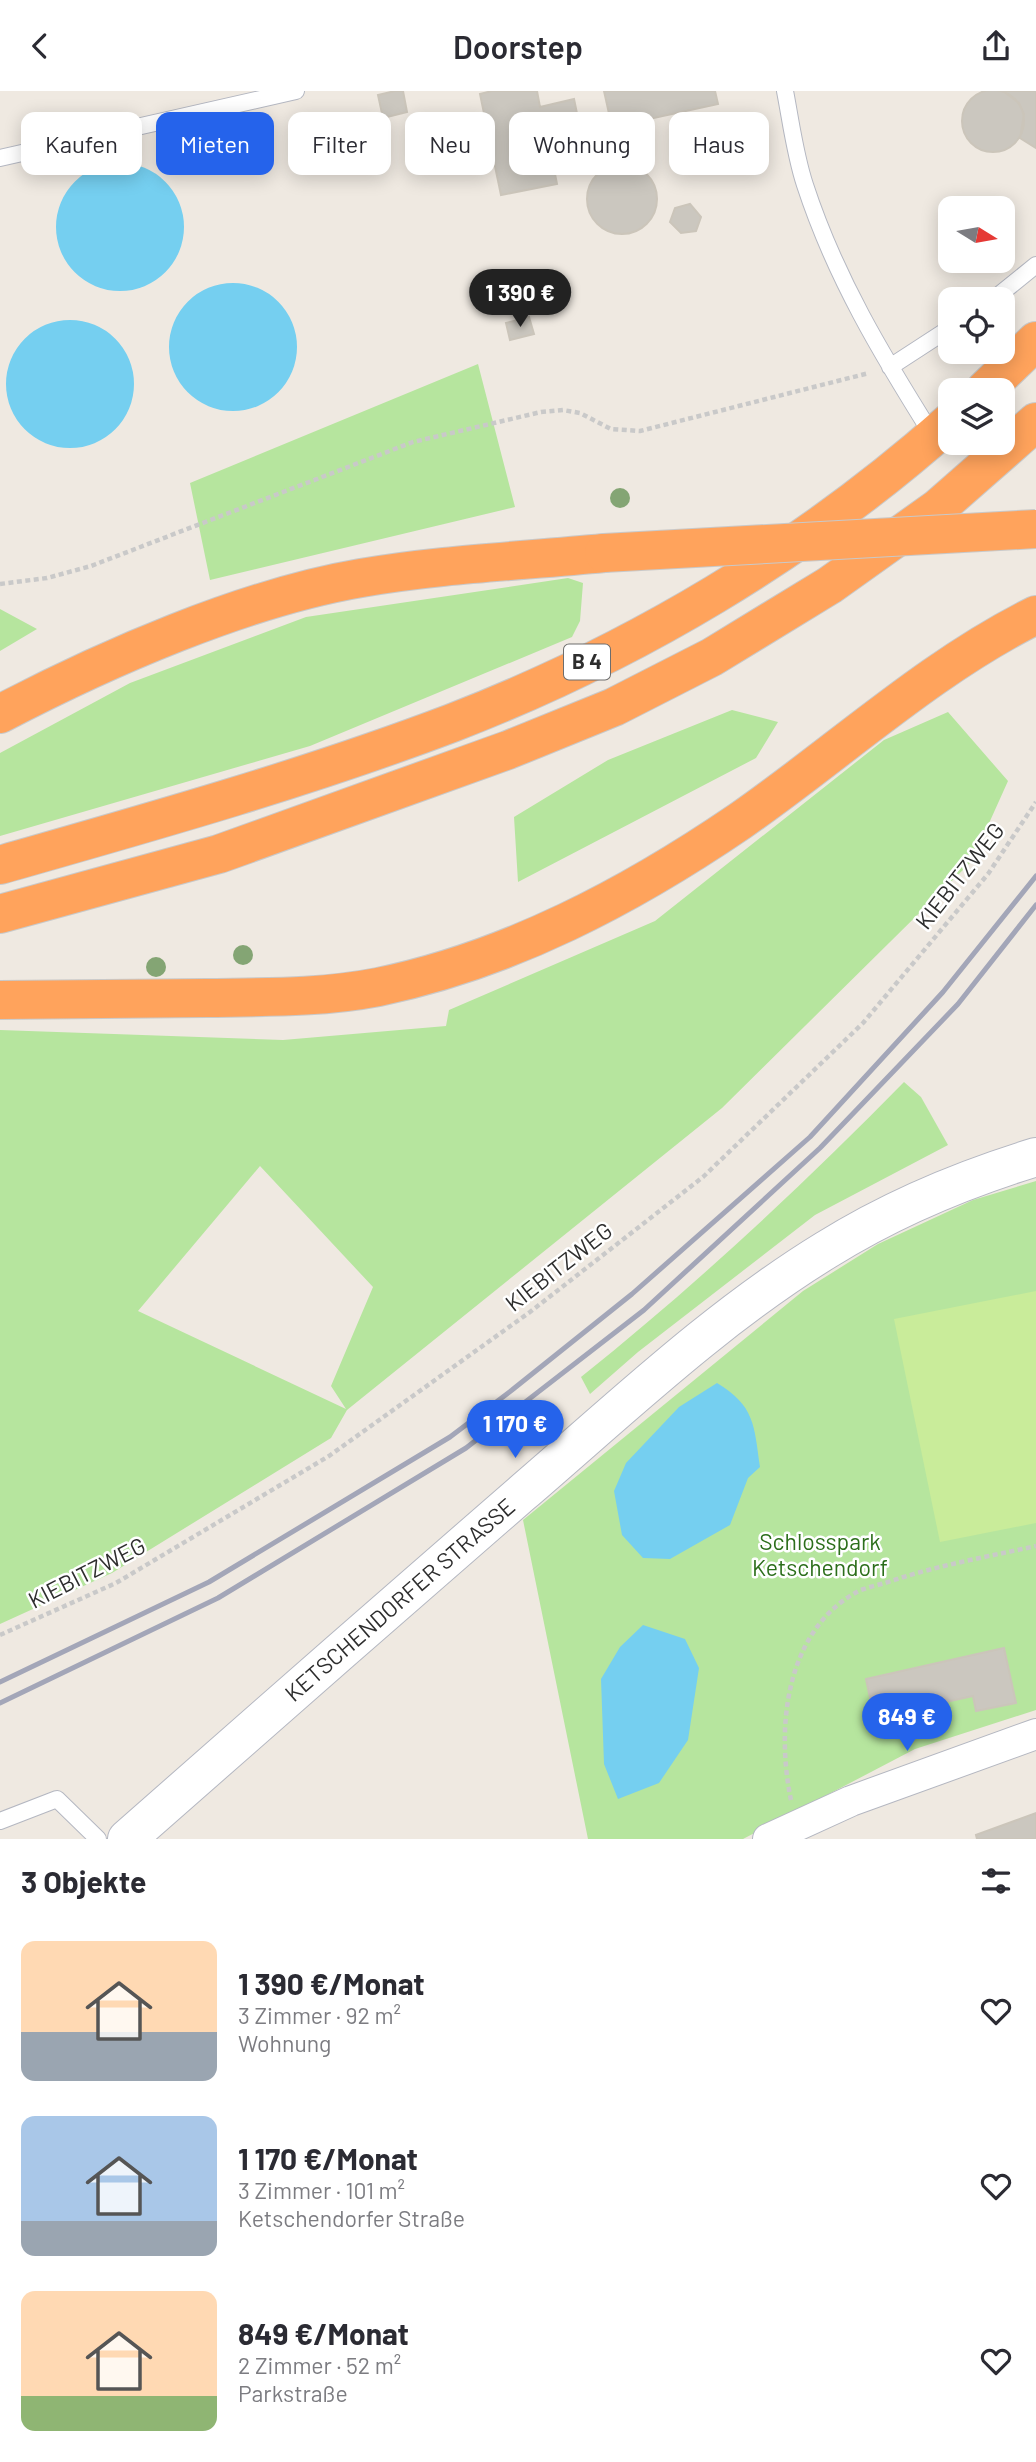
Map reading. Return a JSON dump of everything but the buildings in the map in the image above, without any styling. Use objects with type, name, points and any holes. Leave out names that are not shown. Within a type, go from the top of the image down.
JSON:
[{"type":"highway","points":[[997,378],[1036,341]]},
{"type":"highway","name":"B 4","points":[[0,914],[219,854],[508,750],[614,708],[712,657],[830,585],[938,508],[1036,422]]},
{"type":"highway","name":"B 4","points":[[0,865],[200,808],[452,723],[569,671],[677,615],[795,545],[938,432]]},
{"type":"highway","points":[[0,714],[71,678],[190,628],[266,603],[360,578],[604,553],[1036,529]]},
{"type":"highway","points":[[0,1000],[277,997],[377,987],[514,946],[593,911],[739,821],[876,722],[950,664],[1036,615]]},
{"type":"street","name":"KETSCHENDORFER STRASSE","points":[[127,1839],[425,1577],[698,1342],[758,1295],[826,1249],[873,1223],[970,1181],[1036,1157]]},
{"type":"street","points":[[768,1839],[851,1801],[1036,1734]]},
{"type":"lane","points":[[0,158],[296,91]]},
{"type":"lane","points":[[785,91],[804,182],[829,250],[865,327],[890,367],[938,424]]},
{"type":"lane","points":[[1009,287],[1036,265]]},
{"type":"lane","points":[[890,367],[938,336]]},
{"type":"lane","points":[[0,1821],[57,1799],[98,1839]]},
{"type":"path","points":[[0,585],[47,578],[91,566],[413,442],[541,412],[563,410],[580,414],[611,429],[640,431],[840,383],[890,367]]},
{"type":"path","name":"KIEBITZWEG","points":[[0,1635],[116,1583],[329,1456],[530,1312],[703,1177],[863,1023],[988,874],[1036,802]]},
{"type":"path","points":[[796,1825],[785,1769],[784,1732],[791,1686],[802,1653],[826,1615],[856,1593],[903,1577],[1036,1546]]},
{"type":"green space","points":[[478,364],[515,507],[210,580],[190,483]]},
{"type":"green space","points":[[568,578],[583,583],[580,621],[572,637],[310,746],[0,836],[0,753],[130,683],[306,617]]},
{"type":"green space","points":[[0,609],[37,629],[0,651]]},
{"type":"green space","points":[[732,710],[778,722],[756,758],[518,882],[514,817],[608,760]]},
{"type":"green space","points":[[948,712],[1008,781],[972,861],[722,1108],[347,1410],[331,1438],[112,1573],[0,1624],[0,1030],[283,1040],[446,1026],[449,1010],[655,921],[884,740]],"holes":[[[260,1166],[373,1287],[331,1386],[346,1409],[138,1311]]]},
{"type":"green space","points":[[904,1082],[921,1097],[948,1145],[815,1215],[638,1352],[590,1394],[581,1377],[747,1234]]},
{"type":"green space","name":"Schlosspark Ketschendorf","points":[[1036,1181],[1036,1710],[915,1749],[743,1839],[588,1839],[523,1520],[803,1291],[878,1244],[973,1200]]},
{"type":"green space","points":[[1036,1291],[1036,1523],[940,1542],[894,1319]]},
{"type":"water","points":[[142,167],[145,168],[166,181],[174,191],[183,214],[183,240],[174,263],[156,281],[133,290],[107,290],[84,281],[66,263],[57,240],[57,214],[61,202],[66,191],[82,175],[142,175]]},
{"type":"water","points":[[233,283],[258,288],[279,301],[292,322],[297,347],[292,372],[279,393],[258,406],[233,411],[208,406],[187,393],[174,372],[169,347],[174,322],[187,301],[208,288]]},
{"type":"water","points":[[70,320],[95,325],[116,338],[129,359],[134,384],[129,409],[116,430],[95,443],[70,448],[45,443],[24,430],[11,409],[6,384],[11,359],[24,338],[45,325]]},
{"type":"water","points":[[717,1383],[730,1391],[746,1409],[754,1428],[760,1467],[748,1478],[730,1525],[670,1559],[643,1558],[622,1535],[614,1491],[626,1463],[679,1407]]},
{"type":"water","points":[[643,1625],[685,1639],[699,1668],[688,1740],[659,1783],[618,1799],[604,1764],[601,1679],[620,1647]]},
{"type":"railway","points":[[0,1682],[209,1582],[450,1437],[512,1390],[632,1294],[810,1137],[943,992],[1036,876]]},
{"type":"railway","points":[[0,1703],[218,1598],[466,1448],[644,1310],[820,1148],[958,1004],[1036,905]]}]
